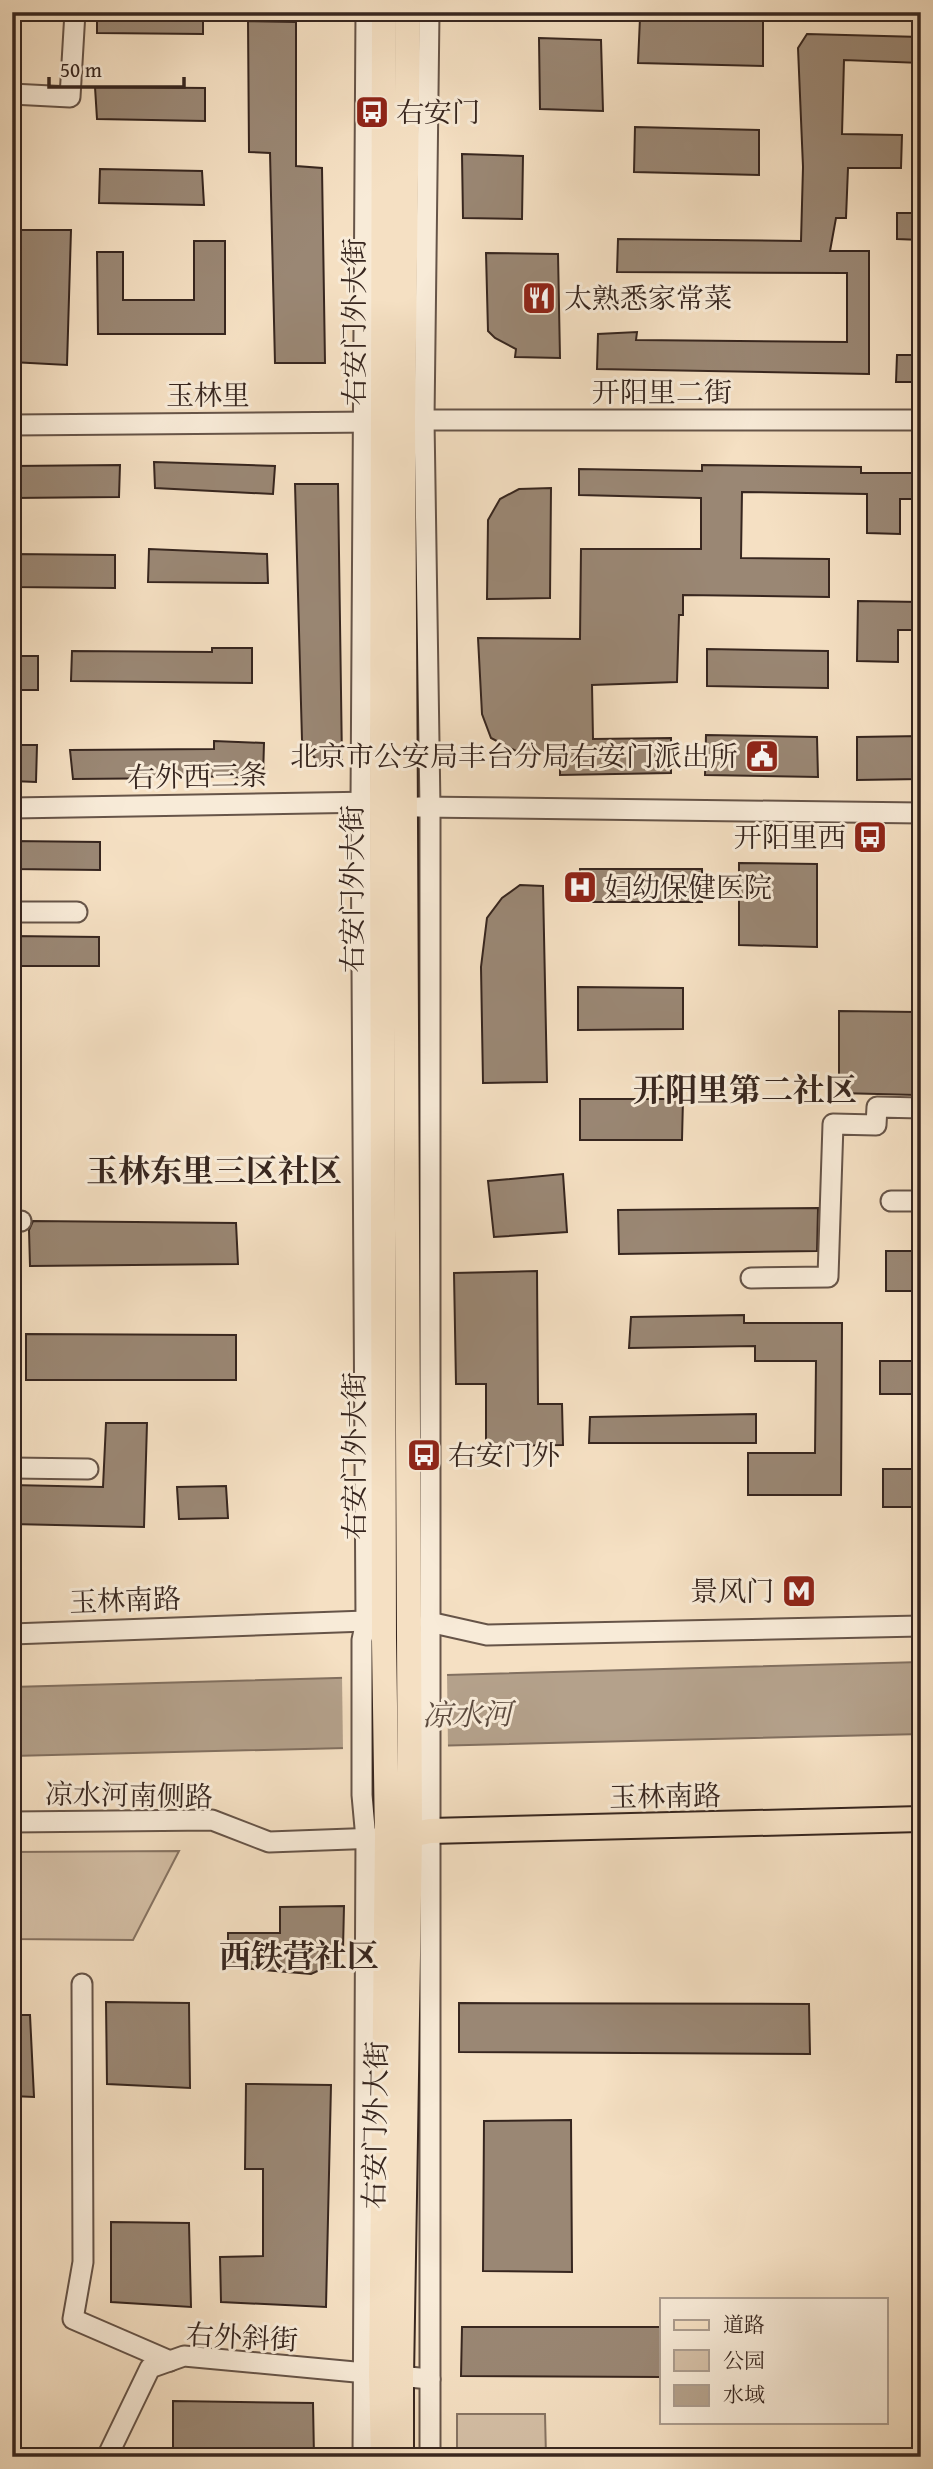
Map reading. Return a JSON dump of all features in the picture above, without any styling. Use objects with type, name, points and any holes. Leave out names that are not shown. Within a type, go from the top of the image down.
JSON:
[{"type":"main road","name":"右安门外大街","points":[[384,12],[383,111],[394,421]]},
{"type":"main road","name":"右安门外大街","points":[[383,2457],[382,2375],[398,1836],[383,803],[408,12]]},
{"type":"main road","name":"玉林南路","points":[[398,1836],[921,1819]]},
{"type":"main road","name":"右安门外大街","points":[[382,2375],[401,2457]]},
{"type":"street","points":[[12,94],[70,97],[75,12]]},
{"type":"street","points":[[366,12],[394,421],[430,808],[396,1634]]},
{"type":"street","points":[[394,421],[429,12]]},
{"type":"street","name":"开阳里二街","points":[[394,421],[921,420]]},
{"type":"street","name":"玉林里","points":[[12,425],[394,421]]},
{"type":"street","points":[[383,803],[396,1634],[396,1795],[430,2379],[430,2457]]},
{"type":"street","name":"右外西三条","points":[[12,808],[383,803],[430,808],[921,813]]},
{"type":"street","points":[[12,912],[77,912]]},
{"type":"street","points":[[751,1278],[828,1277],[833,1124],[876,1125],[877,1107],[921,1108]]},
{"type":"street","points":[[891,1201],[921,1201]]},
{"type":"street","points":[[12,1468],[88,1469]]},
{"type":"street","name":"玉林南路","points":[[12,1634],[487,1635],[921,1626]]},
{"type":"street","name":"凉水河南侧路","points":[[12,1822],[212,1820],[269,1842],[398,1836]]},
{"type":"street","points":[[363,2457],[382,2375],[398,1836]]},
{"type":"street","points":[[82,1984],[83,2262],[74,2319],[170,2361]]},
{"type":"street","name":"右外斜街","points":[[107,2457],[150,2368],[184,2356],[430,2379]]},
{"type":"green space","points":[[179,1851],[133,1940],[12,1939],[12,1852]]},
{"type":"green space","points":[[457,2414],[545,2414],[546,2457],[457,2457]]},
{"type":"water","name":"凉水河","points":[[921,1662],[921,1734],[12,1756],[12,1687]]},
{"type":"pier","points":[[447,1672],[448,1748],[343,1751],[342,1675]]},
{"type":"building","points":[[97,12],[203,12],[203,34],[97,33]]},
{"type":"building","points":[[640,18],[763,21],[763,66],[638,63]]},
{"type":"building","points":[[248,21],[296,22],[296,166],[322,168],[325,363],[275,363],[270,153],[249,152]]},
{"type":"building","points":[[807,34],[921,37],[921,63],[844,60],[842,134],[902,135],[901,168],[848,168],[846,218],[836,218],[830,251],[869,251],[869,374],[597,369],[598,334],[637,332],[636,340],[847,342],[847,273],[617,272],[618,239],[801,241],[803,167],[798,48]]},
{"type":"building","points":[[539,38],[601,40],[603,111],[540,109]]},
{"type":"building","points":[[95,87],[205,88],[205,121],[97,119]]},
{"type":"building","points":[[635,127],[759,130],[759,175],[634,172]]},
{"type":"building","points":[[462,154],[523,156],[522,219],[463,218]]},
{"type":"building","points":[[100,169],[202,171],[204,205],[99,203]]},
{"type":"building","points":[[897,213],[921,213],[921,240],[897,239]]},
{"type":"building","points":[[12,230],[71,230],[67,365],[12,362]]},
{"type":"building","points":[[194,241],[225,241],[225,334],[98,334],[97,252],[123,252],[123,300],[194,300]]},
{"type":"building","points":[[486,253],[558,254],[560,358],[515,357],[516,349],[495,338],[488,331]]},
{"type":"building","points":[[897,355],[921,355],[921,382],[896,382]]},
{"type":"building","points":[[154,462],[275,466],[273,494],[155,488]]},
{"type":"building","points":[[120,465],[119,497],[12,498],[12,466]]},
{"type":"building","points":[[702,465],[861,467],[861,473],[921,473],[921,499],[900,499],[900,534],[867,533],[867,494],[742,492],[741,558],[829,559],[829,597],[683,595],[683,615],[679,615],[677,682],[592,685],[593,739],[671,738],[671,773],[560,775],[560,757],[516,751],[491,738],[482,714],[478,638],[580,639],[581,549],[701,549],[701,498],[579,495],[579,469],[702,471]]},
{"type":"building","points":[[295,484],[338,484],[342,761],[319,764],[302,740]]},
{"type":"building","points":[[551,488],[550,598],[487,599],[488,520],[500,499],[519,489]]},
{"type":"building","points":[[149,549],[267,554],[268,583],[148,582]]},
{"type":"building","points":[[12,554],[115,555],[115,588],[12,587]]},
{"type":"building","points":[[858,601],[921,602],[921,630],[898,630],[898,662],[857,661]]},
{"type":"building","points":[[212,648],[252,648],[252,683],[71,681],[72,651],[212,652]]},
{"type":"building","points":[[707,649],[828,651],[828,688],[707,686]]},
{"type":"building","points":[[12,656],[38,656],[38,690],[12,690]]},
{"type":"building","points":[[706,735],[817,737],[818,777],[705,775]]},
{"type":"building","points":[[921,736],[921,779],[857,780],[857,737]]},
{"type":"building","points":[[214,741],[264,743],[263,778],[189,776],[73,779],[70,750],[214,749]]},
{"type":"building","points":[[12,745],[37,745],[36,782],[12,781]]},
{"type":"building","points":[[12,841],[100,842],[100,870],[12,869]]},
{"type":"building","points":[[739,863],[817,864],[817,947],[739,945]]},
{"type":"building","points":[[580,869],[702,869],[702,902],[579,902]]},
{"type":"building","points":[[520,885],[543,886],[547,1082],[483,1083],[481,967],[487,918],[502,898]]},
{"type":"building","points":[[12,936],[99,937],[99,966],[12,966]]},
{"type":"building","points":[[578,987],[683,988],[683,1029],[578,1030]]},
{"type":"building","points":[[839,1011],[917,1012],[916,1095],[839,1093]]},
{"type":"building","points":[[580,1099],[683,1099],[682,1140],[580,1140]]},
{"type":"building","points":[[563,1174],[567,1232],[494,1237],[488,1181]]},
{"type":"building","points":[[818,1208],[817,1251],[619,1254],[618,1210]]},
{"type":"building","points":[[33,1221],[236,1223],[238,1264],[30,1266],[29,1230]]},
{"type":"building","points":[[886,1251],[921,1251],[921,1291],[886,1291]]},
{"type":"building","points":[[537,1271],[538,1404],[562,1404],[563,1445],[486,1446],[486,1384],[456,1384],[454,1273]]},
{"type":"building","points":[[744,1315],[744,1323],[842,1323],[841,1495],[748,1495],[748,1453],[815,1453],[816,1361],[755,1361],[755,1346],[629,1348],[631,1317]]},
{"type":"building","points":[[26,1334],[236,1335],[236,1380],[26,1380]]},
{"type":"building","points":[[880,1361],[921,1361],[921,1394],[880,1394]]},
{"type":"building","points":[[756,1414],[756,1443],[589,1443],[590,1417]]},
{"type":"building","points":[[106,1423],[147,1423],[144,1527],[12,1524],[12,1485],[103,1487]]},
{"type":"building","points":[[883,1469],[921,1469],[921,1507],[883,1507]]},
{"type":"building","points":[[226,1486],[228,1518],[179,1519],[177,1487]]},
{"type":"building","points":[[344,1906],[343,1950],[331,1965],[311,1974],[228,1967],[228,1933],[280,1933],[280,1907]]},
{"type":"building","points":[[106,2002],[189,2003],[190,2088],[107,2084]]},
{"type":"building","points":[[459,2003],[809,2004],[810,2054],[459,2052]]},
{"type":"building","points":[[12,2015],[30,2015],[34,2097],[12,2096]]},
{"type":"building","points":[[246,2084],[331,2085],[326,2307],[221,2302],[220,2257],[263,2256],[263,2169],[245,2169]]},
{"type":"building","points":[[571,2120],[572,2272],[483,2271],[484,2121]]},
{"type":"building","points":[[111,2222],[189,2223],[191,2307],[111,2302]]},
{"type":"building","points":[[462,2327],[660,2327],[660,2377],[461,2376]]},
{"type":"building","points":[[173,2401],[313,2403],[314,2457],[245,2457],[245,2448],[173,2448]]},
{"type":"place","name":"右安门","points":[[372,112]]},
{"type":"place","name":"太熟悉家常菜","points":[[539,298]]},
{"type":"place","name":"北京市公安局丰台分局右安门派出所","points":[[762,756]]},
{"type":"place","name":"开阳里西","points":[[870,837]]},
{"type":"place","name":"妇幼保健医院","points":[[580,887]]},
{"type":"place","name":"右安门外","points":[[424,1455]]},
{"type":"place","name":"景风门","points":[[799,1591]]},
{"type":"district","name":"开阳里第二社区","points":[[745,1090]]},
{"type":"district","name":"玉林东里三区社区","points":[[214,1171]]},
{"type":"district","name":"西铁营社区","points":[[299,1956]]}]
